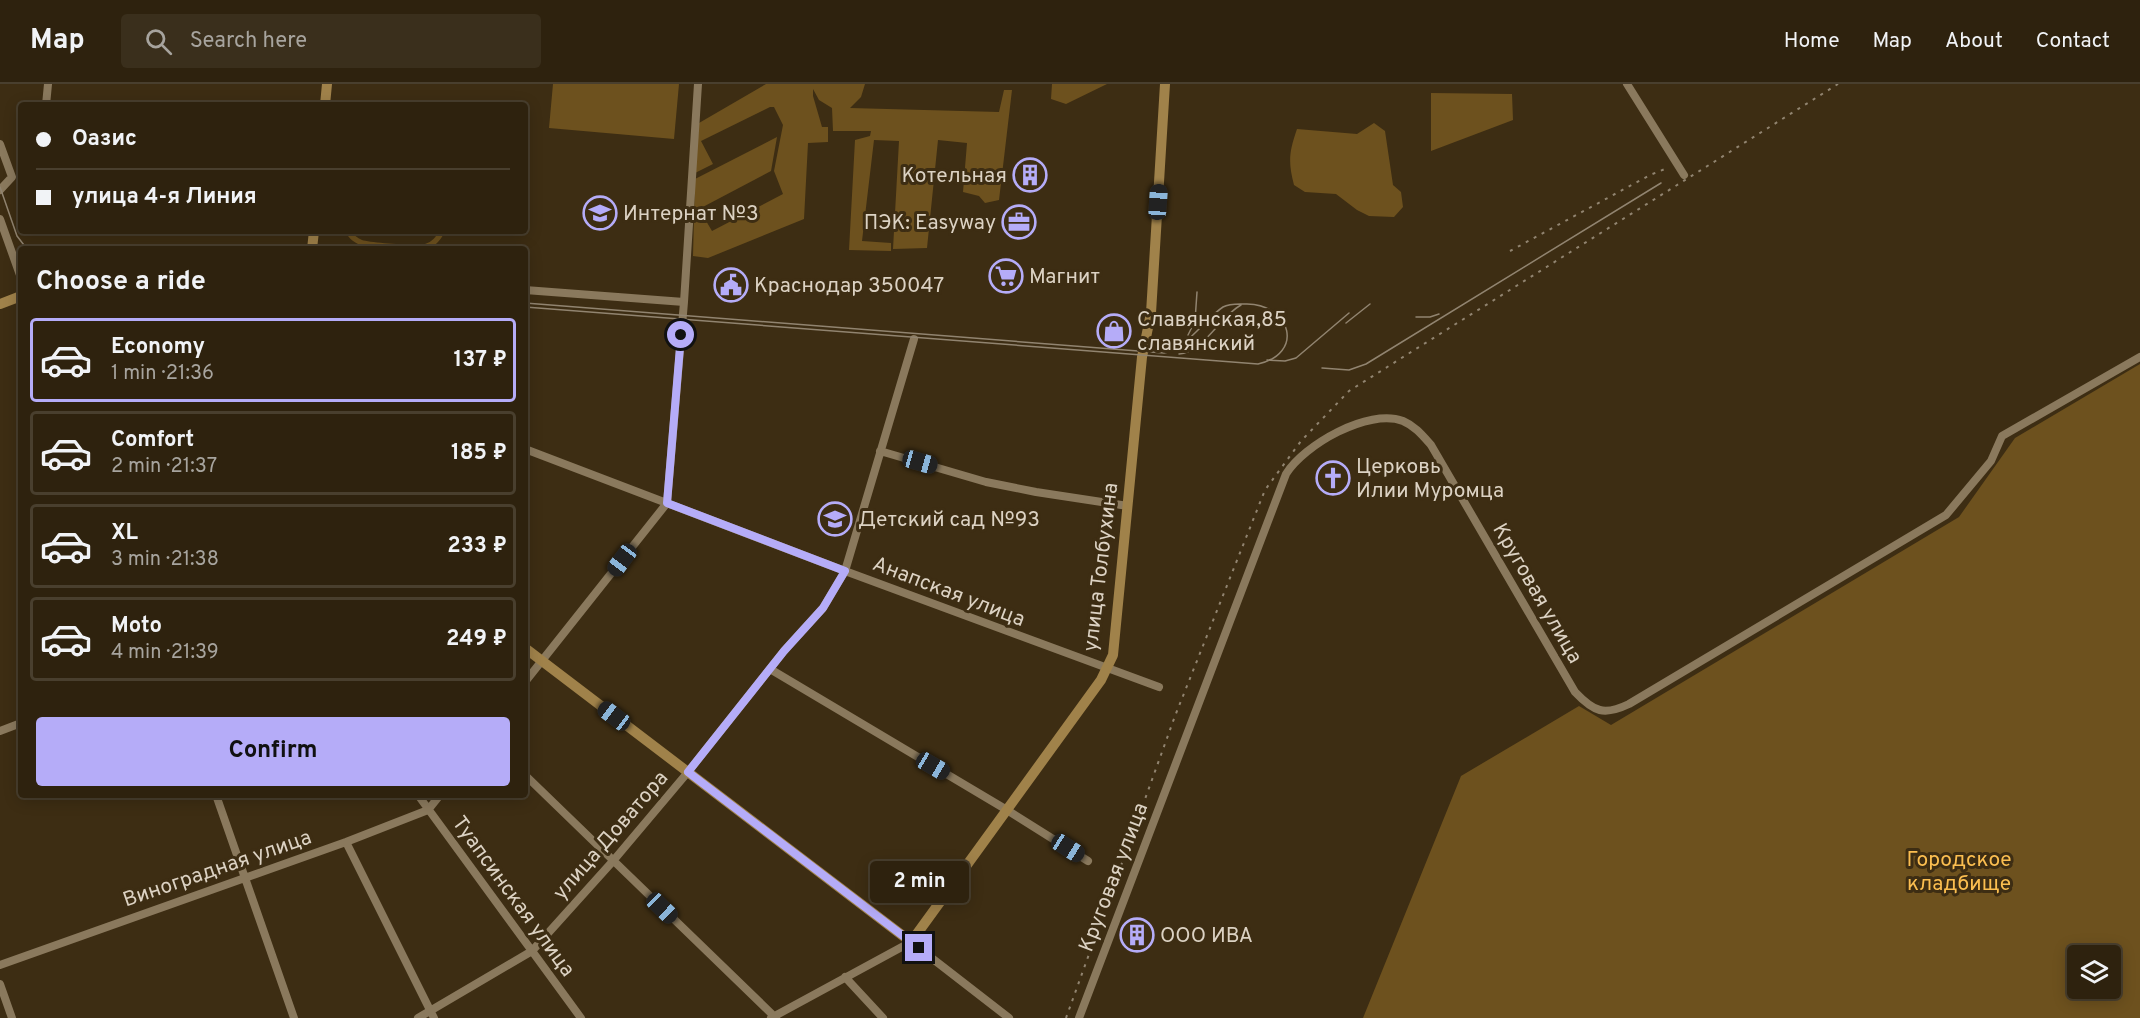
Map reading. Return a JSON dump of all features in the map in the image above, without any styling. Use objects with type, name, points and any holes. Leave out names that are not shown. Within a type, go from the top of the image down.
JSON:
[{"type":"street","points":[[46,102],[48,84]]},
{"type":"street","points":[[325,102],[327,84]]},
{"type":"street","points":[[528,678],[667,503],[684,302],[698,84]]},
{"type":"street","name":"улица Толбухина","points":[[774,1018],[910,942],[1101,680],[1113,656],[1142,357],[1151,313],[1165,84]]},
{"type":"street","points":[[1627,84],[1684,175]]},
{"type":"street","points":[[0,144],[12,177],[0,190]]},
{"type":"street","points":[[0,219],[18,270]]},
{"type":"street","points":[[528,290],[684,302]]},
{"type":"street","points":[[0,304],[18,297]]},
{"type":"street","name":"улица Доватора","points":[[418,1018],[432,1015],[532,951],[613,861],[770,669],[823,608],[845,571],[914,339]]},
{"type":"street","name":"Круговая улица","points":[[1079,1018],[1286,474],[1291,466],[1308,451],[1353,424],[1382,418],[1402,420],[1417,429],[1431,445],[1575,692],[1588,705],[1605,712],[1629,704],[1946,515],[1991,461],[2002,436],[2140,357]]},
{"type":"street","name":"Анапская улица","points":[[528,450],[1159,687]]},
{"type":"street","points":[[880,451],[1006,486],[1128,506]]},
{"type":"street","points":[[528,650],[1009,1018]]},
{"type":"street","points":[[770,669],[1088,861]]},
{"type":"street","points":[[0,731],[18,724]]},
{"type":"street","points":[[528,778],[774,1018]]},
{"type":"street","points":[[217,798],[294,1018]]},
{"type":"street","name":"Туапсинская улица","points":[[420,798],[581,1018]]},
{"type":"street","points":[[429,810],[438,798]]},
{"type":"street","name":"Виноградная улица","points":[[0,965],[346,842],[429,810]]},
{"type":"street","points":[[346,842],[432,1015]]},
{"type":"street","points":[[845,977],[884,1018]]},
{"type":"street","points":[[0,984],[12,1018]]},
{"type":"green space","points":[[553,84],[679,84],[674,139],[549,128]]},
{"type":"green space","points":[[766,84],[865,84],[861,97],[850,108],[999,112],[1004,90],[1012,90],[999,200],[985,203],[979,196],[963,192],[967,143],[938,140],[927,248],[893,249],[899,141],[874,140],[862,241],[891,243],[891,251],[849,250],[855,140],[870,136],[871,131],[833,131],[832,108],[819,100],[813,89],[822,127],[828,127],[828,142],[808,143],[804,219],[708,258],[693,256],[695,179],[777,137],[771,171],[699,209],[712,231],[783,194],[774,171],[783,125],[774,107],[701,141],[713,164],[695,173],[699,123]]},
{"type":"green space","points":[[1052,84],[1107,84],[1066,104],[1051,99]]},
{"type":"green space","points":[[1431,93],[1512,94],[1513,120],[1431,151]]},
{"type":"green space","points":[[1374,123],[1385,131],[1393,185],[1401,192],[1403,207],[1394,217],[1369,216],[1336,194],[1305,192],[1294,185],[1290,157],[1297,129],[1357,134]]},
{"type":"green space","points":[[347,234],[353,234],[367,241],[420,245],[434,239],[437,234],[443,234],[433,246],[372,246],[358,244]]},
{"type":"green space","name":"Городское кладбище","points":[[2140,364],[2140,1018],[1363,1018],[1461,776],[1579,706],[1611,725],[1959,517],[2015,438]]},
{"type":"tram line","points":[[1322,368],[1349,370],[1366,364],[1661,183]]},
{"type":"tram line","points":[[0,187],[17,236],[25,246]]},
{"type":"tram line","points":[[1188,335],[1195,321],[1197,292]]},
{"type":"tram line","points":[[528,303],[1164,353],[1179,347],[1223,307],[1231,304],[1247,304],[1262,306],[1274,312],[1287,331],[1287,341],[1282,351],[1273,359],[1258,364],[528,307]]},
{"type":"tram line","points":[[1346,323],[1370,304]]},
{"type":"tram line","points":[[1179,354],[1196,348],[1241,305]]},
{"type":"tram line","points":[[1267,360],[1285,361],[1296,358],[1349,313]]},
{"type":"tram line","points":[[1416,317],[1430,317],[1439,314]]},
{"type":"railway","points":[[1066,1018],[1175,716],[1265,490],[1301,441],[1349,391],[1838,84]]},
{"type":"railway","points":[[1510,251],[1665,169]]},
{"type":"place","name":"Котельная","points":[[1030,175]]},
{"type":"place","name":"Интернат №3","points":[[600,213]]},
{"type":"place","name":"ПЭК: Easyway","points":[[1019,222]]},
{"type":"place","name":"Магнит","points":[[1006,276]]},
{"type":"place","name":"Краснодар 350047","points":[[731,285]]},
{"type":"place","name":"Славянская,85 славянский","points":[[1114,331]]},
{"type":"place","name":"Церковь Илии Муромца","points":[[1333,478]]},
{"type":"place","name":"Детский сад №93","points":[[835,519]]},
{"type":"place","name":"ООО ИВА","points":[[1137,935]]},
{"type":"route","points":[[681,335],[667,503],[845,571],[823,608],[784,651],[688,772],[919,948]]}]
